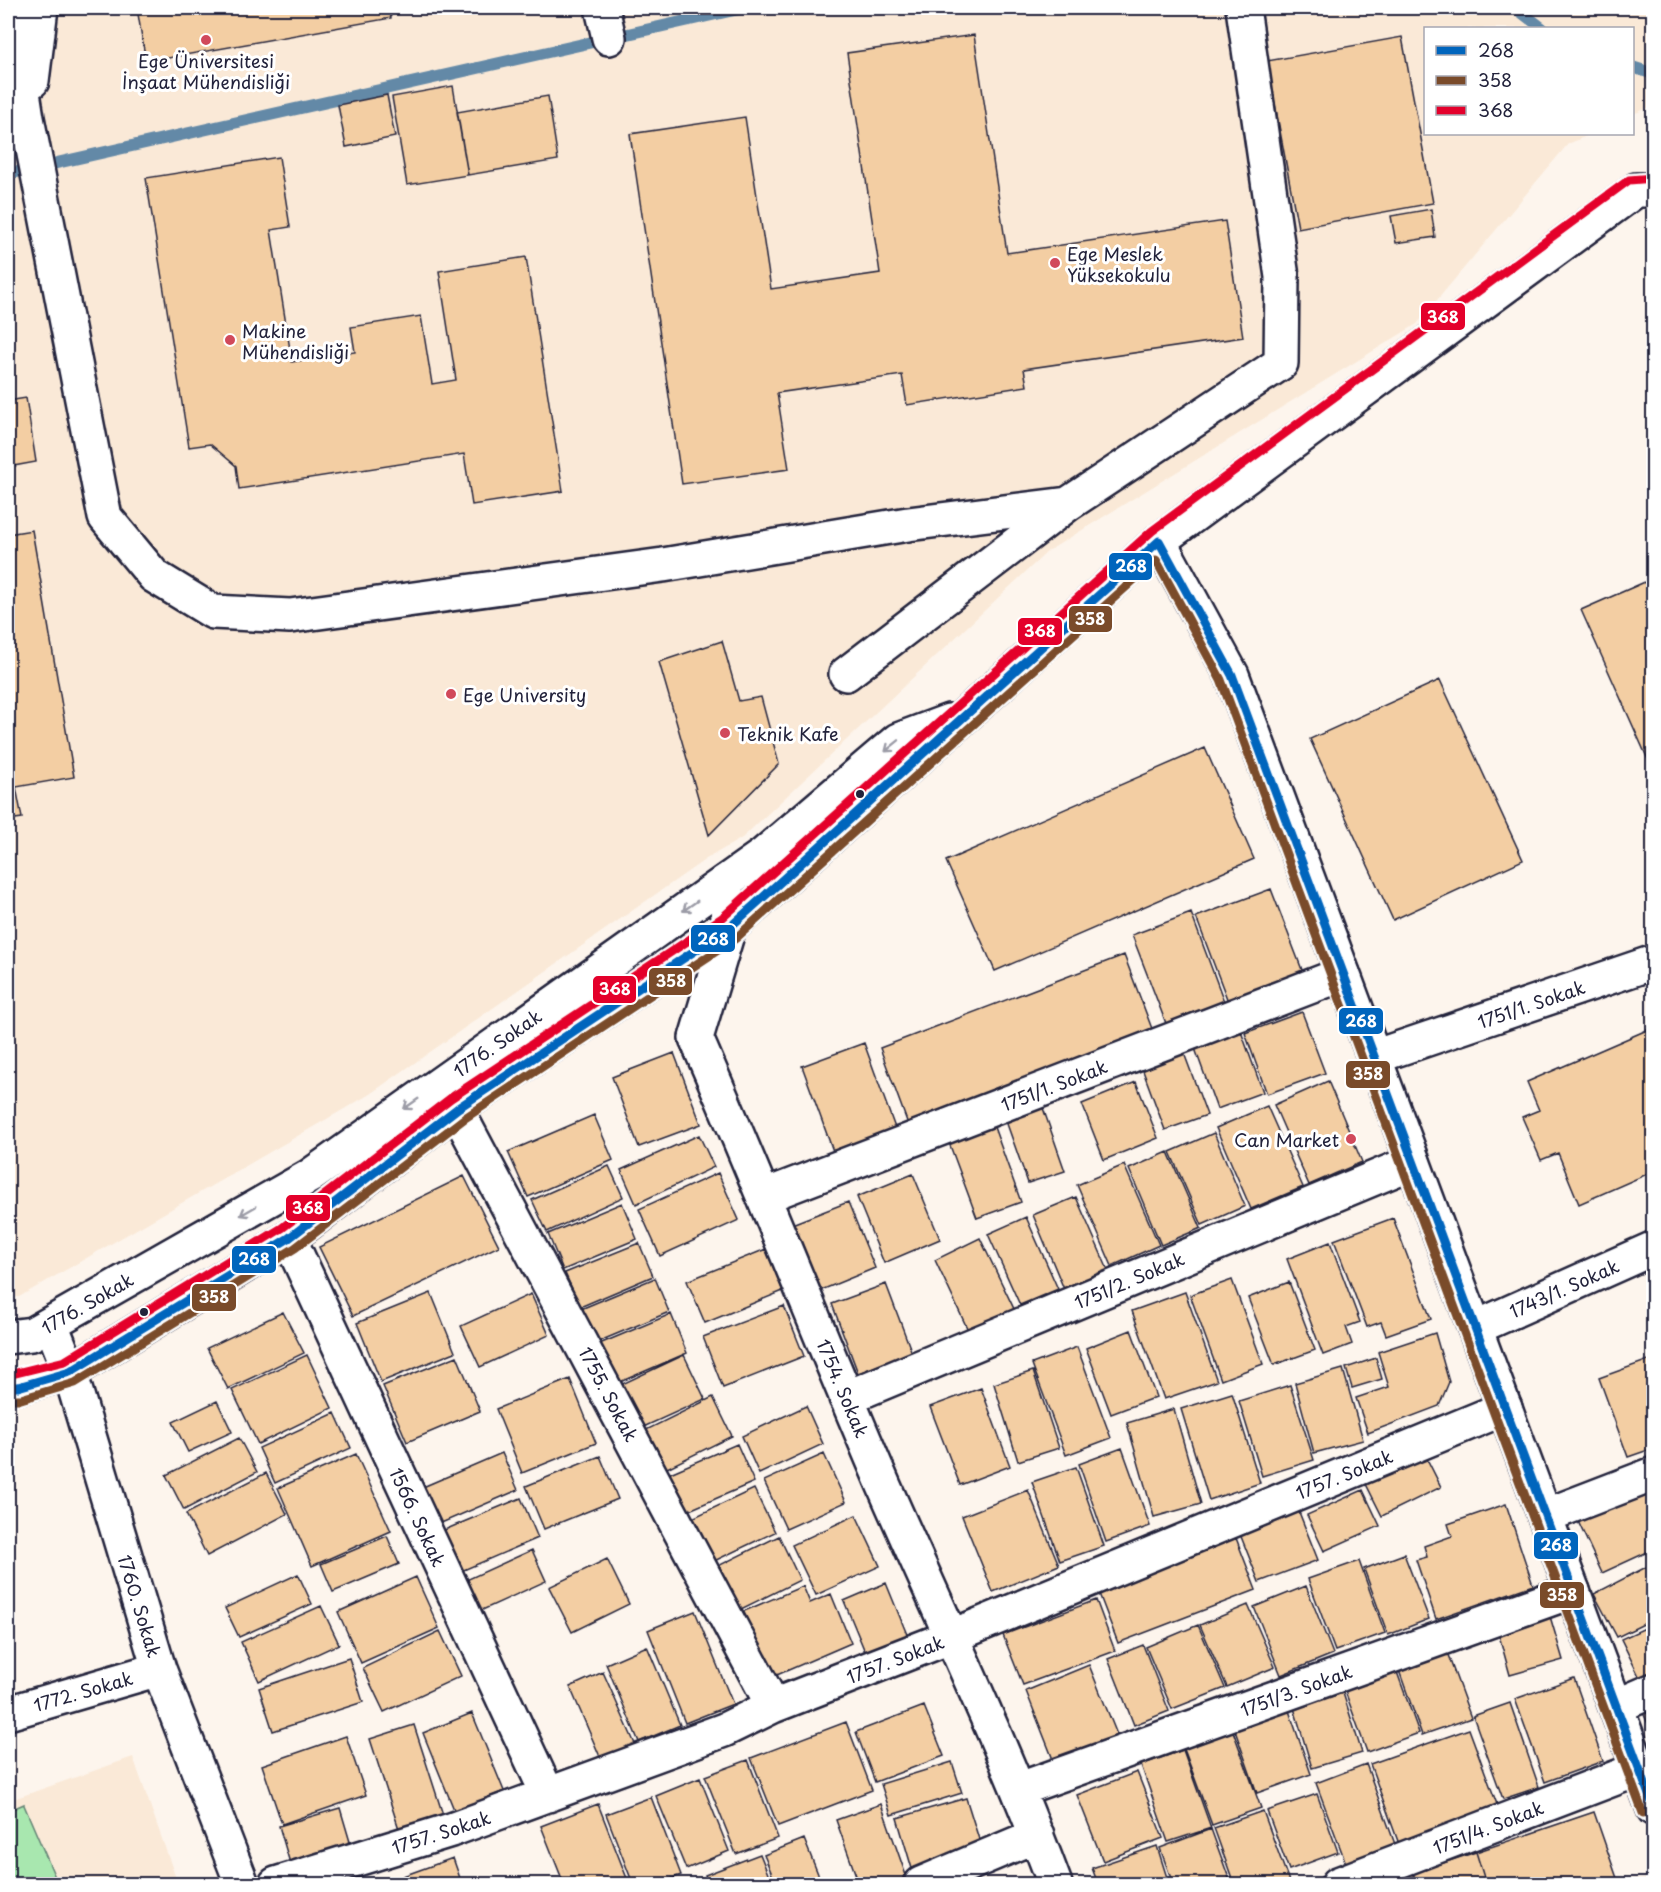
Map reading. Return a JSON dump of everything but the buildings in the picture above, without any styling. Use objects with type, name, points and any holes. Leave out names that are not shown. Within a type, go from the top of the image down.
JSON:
[{"type":"street","points":[[10,8],[30,130],[105,517],[154,576],[213,612],[290,616],[663,565],[908,524],[1068,504]]},
{"type":"street","points":[[30,130],[41,8]]},
{"type":"street","points":[[846,674],[1068,504],[1281,363],[1282,277],[1243,8]]},
{"type":"street","name":"1776. Sokak","points":[[8,1337],[32,1334],[450,1095],[729,928],[1159,541],[1636,190],[1653,190]]},
{"type":"street","points":[[1159,541],[1232,675],[1617,1706],[1653,1809]]},
{"type":"street","name":"1776. Sokak","points":[[8,1388],[70,1372],[289,1238],[450,1095],[763,855],[898,740],[964,715]]},
{"type":"street","name":"1754. Sokak","points":[[725,882],[729,928],[696,1038],[765,1196],[846,1398],[950,1637],[1020,1789],[1056,1884]]},
{"type":"street","name":"1751/1. Sokak","points":[[1374,1057],[1653,962]]},
{"type":"street","name":"1751/1. Sokak","points":[[765,1196],[1343,974]]},
{"type":"street","name":"1755. Sokak","points":[[450,1095],[773,1706]]},
{"type":"street","name":"1751/2. Sokak","points":[[846,1398],[1413,1162]]},
{"type":"street","name":"1566. Sokak","points":[[289,1238],[548,1795]]},
{"type":"street","name":"1743/1. Sokak","points":[[1475,1328],[1653,1248]]},
{"type":"street","name":"1760. Sokak","points":[[51,1323],[70,1372],[159,1669],[242,1884]]},
{"type":"street","name":"1757. Sokak","points":[[276,1884],[451,1830],[724,1730],[773,1706],[950,1637],[1505,1408]]},
{"type":"street","points":[[1545,1516],[1653,1474]]},
{"type":"street","name":"1751/3. Sokak","points":[[1020,1789],[1573,1591]]},
{"type":"street","name":"1772. Sokak","points":[[8,1713],[159,1669]]},
{"type":"street","points":[[1617,1706],[1653,1690]]},
{"type":"street","name":"1751/4. Sokak","points":[[1338,1884],[1639,1769]]},
{"type":"street","points":[[921,1884],[1037,1835]]},
{"type":"shaded area","name":"Ege University","points":[[8,8],[1653,8],[1653,106],[1634,114],[1634,27],[1424,27],[1424,135],[1589,135],[1568,144],[1417,324],[1048,551],[742,838],[706,859],[370,1094],[19,1297],[8,1297]]},
{"type":"shaded area","points":[[133,1757],[178,1884],[8,1884],[8,1801]]},
{"type":"green space","points":[[24,1804],[58,1884],[8,1884],[8,1811]]},
{"type":"waterway","points":[[8,174],[743,8]]},
{"type":"waterway","points":[[1516,8],[1541,27]]},
{"type":"waterway","points":[[1634,68],[1654,74]]},
{"type":"transit line","name":"368","points":[[8,1375],[65,1361],[282,1228],[451,1098],[722,918],[1152,531],[1629,180],[1654,178]]},
{"type":"transit line","name":"268","points":[[8,1387],[18,1387],[70,1372],[289,1238],[458,1108],[729,928],[1159,541],[1232,675],[1654,1808]]},
{"type":"transit line","name":"358","points":[[8,1399],[21,1399],[75,1383],[295,1248],[465,1118],[736,938],[1156,560],[1221,680],[1643,1813]]},
{"type":"place","name":"Ege Üniversitesi İnşaat Mühendisliği","points":[[206,40]]},
{"type":"place","name":"Ege Meslek Yüksekokulu","points":[[1055,263]]},
{"type":"place","name":"Makine Mühendisliği","points":[[230,340]]},
{"type":"place","name":"Ege University","points":[[451,694]]},
{"type":"place","name":"Teknik Kafe","points":[[725,733]]},
{"type":"place","name":"Can Market","points":[[1351,1139]]}]
